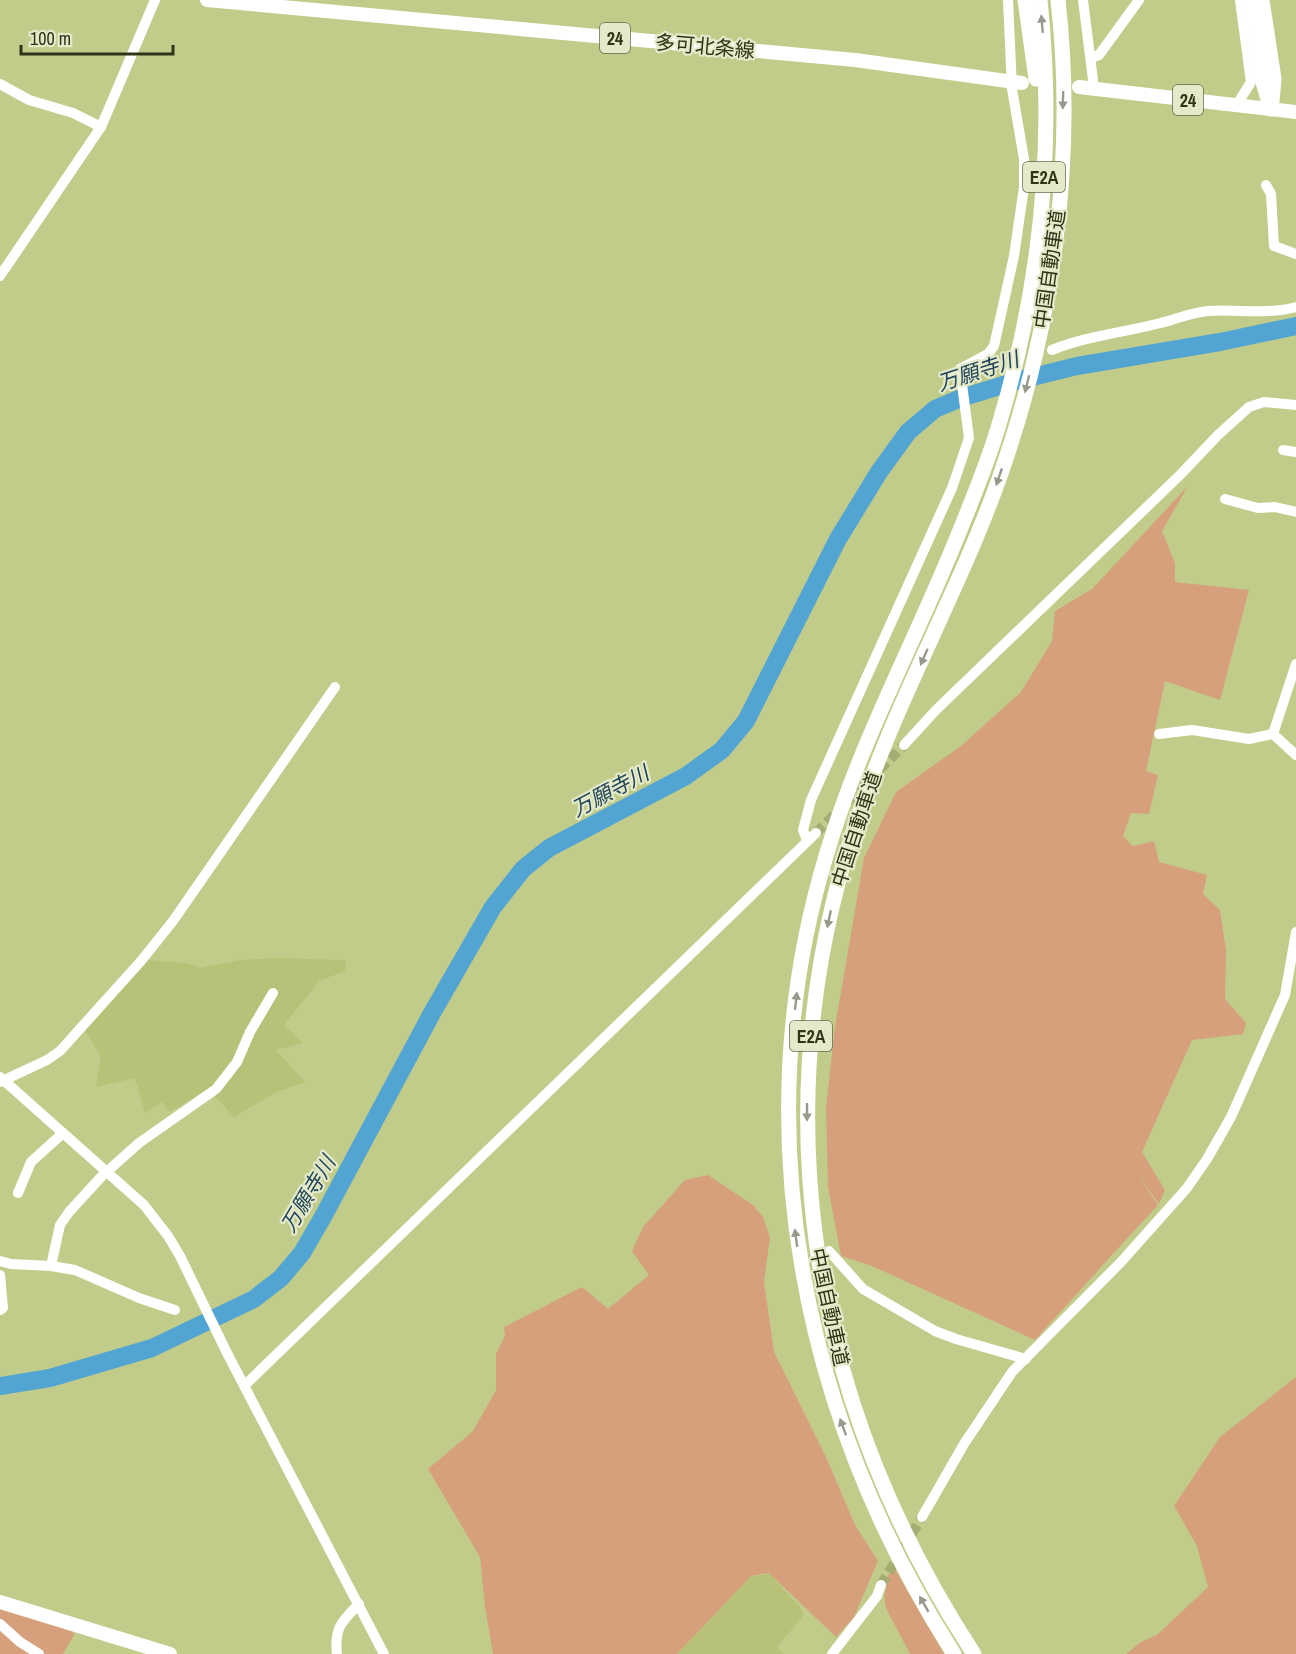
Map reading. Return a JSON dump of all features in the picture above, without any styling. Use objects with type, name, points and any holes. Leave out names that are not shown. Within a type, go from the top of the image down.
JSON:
[{"type":"highway","points":[[1025,0],[1038,100],[1041,226]]},
{"type":"highway","name":"中国自動車道","points":[[954,1654],[915,1588],[882,1524],[856,1464],[834,1402],[814,1333],[795,1229],[789,1158],[788,1096],[796,996],[802,956],[826,854],[869,735],[957,537],[1000,424],[1018,353],[1030,297],[1041,226],[1046,152],[1046,92],[1040,0]]},
{"type":"highway","name":"中国自動車道","points":[[974,1654],[929,1579],[897,1515],[851,1397],[834,1339],[821,1279],[812,1218],[807,1096],[811,1038],[820,968],[830,914],[845,856],[864,797],[887,740],[973,544],[1044,348],[1063,152],[1063,91],[1058,0]]},
{"type":"highway","points":[[1252,0],[1263,82],[1271,109]]},
{"type":"highway","points":[[1262,0],[1274,79],[1271,109]]},
{"type":"main road","name":"多可北条線","points":[[207,0],[855,60],[1017,83]]},
{"type":"main road","name":"24","points":[[1086,88],[1296,112]]},
{"type":"main road","points":[[0,1602],[170,1654]]},
{"type":"street","points":[[0,276],[101,127],[155,0]]},
{"type":"street","points":[[245,1385],[812,836],[803,830],[811,800],[952,488],[969,438],[960,369],[988,354],[994,346],[1014,256],[1024,187],[1024,159],[1008,0]]},
{"type":"street","points":[[1083,0],[1090,58],[1086,88]]},
{"type":"street","points":[[1090,58],[1099,55],[1139,0]]},
{"type":"street","points":[[1236,106],[1251,82],[1240,0]]},
{"type":"street","points":[[0,84],[29,100],[73,114],[101,127]]},
{"type":"street","points":[[1266,185],[1271,194],[1274,246],[1296,254]]},
{"type":"street","points":[[1044,348],[1171,321],[1210,310],[1248,312],[1286,310],[1296,307]]},
{"type":"street","points":[[904,745],[994,653],[1180,475],[1218,435],[1250,407],[1264,402],[1296,405]]},
{"type":"street","points":[[1283,450],[1296,452]]},
{"type":"street","points":[[1225,499],[1258,508],[1275,507],[1296,512]]},
{"type":"street","points":[[1273,734],[1296,664]]},
{"type":"street","points":[[335,687],[174,921],[141,961],[60,1051],[47,1060],[1,1080],[144,1205],[168,1236],[384,1654]]},
{"type":"street","points":[[1159,734],[1192,730],[1249,739],[1273,734]]},
{"type":"street","points":[[1273,734],[1296,754]]},
{"type":"street","points":[[922,1517],[964,1444],[1002,1386],[1121,1263],[1186,1188],[1207,1159],[1231,1117],[1285,995],[1296,932]]},
{"type":"street","points":[[51,1266],[60,1225],[73,1206],[102,1176],[159,1127],[216,1089],[237,1062],[250,1032],[273,993]]},
{"type":"street","points":[[18,1192],[31,1162],[63,1133]]},
{"type":"street","points":[[829,1251],[863,1289],[935,1331],[956,1340],[1026,1359]]},
{"type":"street","points":[[0,1310],[3,1308],[1,1268],[11,1264],[75,1270],[139,1298],[175,1310]]},
{"type":"street","points":[[832,1654],[878,1596],[880,1585]]},
{"type":"street","points":[[337,1654],[336,1645],[340,1622],[359,1604]]},
{"type":"street","points":[[0,1624],[20,1642],[39,1654]]},
{"type":"shaded area","points":[[1188,486],[1162,531],[1175,563],[1175,582],[1249,590],[1220,700],[1165,681],[1146,771],[1158,775],[1149,814],[1131,813],[1123,836],[1133,846],[1154,841],[1159,862],[1207,875],[1203,894],[1220,910],[1226,950],[1225,999],[1246,1023],[1243,1034],[1192,1040],[1142,1152],[1165,1190],[1159,1204],[1136,1172],[1158,1205],[1035,1340],[872,1266],[841,1256],[828,1187],[826,1108],[835,1027],[864,858],[896,792],[961,746],[1021,692],[1052,641],[1055,611],[1092,589]]},
{"type":"shaded area","points":[[275,958],[344,960],[346,962],[345,971],[319,981],[284,1025],[303,1043],[276,1050],[305,1082],[277,1092],[234,1117],[208,1089],[169,1112],[162,1102],[145,1113],[135,1078],[96,1087],[101,1056],[85,1031],[147,960],[187,963],[200,968],[239,960]]},
{"type":"shaded area","points":[[708,1175],[753,1205],[763,1217],[770,1237],[764,1282],[774,1352],[825,1455],[855,1525],[878,1561],[854,1617],[836,1637],[769,1573],[751,1576],[677,1654],[493,1654],[480,1557],[428,1469],[473,1431],[496,1390],[496,1354],[505,1336],[504,1327],[582,1287],[608,1309],[649,1275],[632,1251],[643,1227],[685,1180]]},
{"type":"shaded area","points":[[1296,1377],[1296,1654],[1126,1654],[1141,1642],[1157,1635],[1208,1587],[1197,1546],[1174,1506],[1220,1437]]},
{"type":"shaded area","points":[[893,1566],[944,1654],[910,1654],[886,1608],[884,1594]]},
{"type":"shaded area","points":[[770,1574],[799,1606],[804,1615],[777,1647],[784,1654],[677,1654],[751,1576]]},
{"type":"shaded area","points":[[0,1606],[72,1629],[74,1635],[63,1654],[0,1654]]},
{"type":"waterway","name":"万願寺川","points":[[0,1386],[50,1378],[152,1348],[254,1299],[281,1278],[302,1253],[324,1215],[432,1013],[493,907],[523,869],[549,848],[686,776],[722,750],[746,721],[838,539],[879,472],[908,432],[935,409],[961,398],[1016,381],[1077,366],[1220,342],[1296,326]]},
{"type":"tunnel","points":[[816,833],[904,745]]},
{"type":"tunnel","points":[[881,1585],[922,1517]]}]
